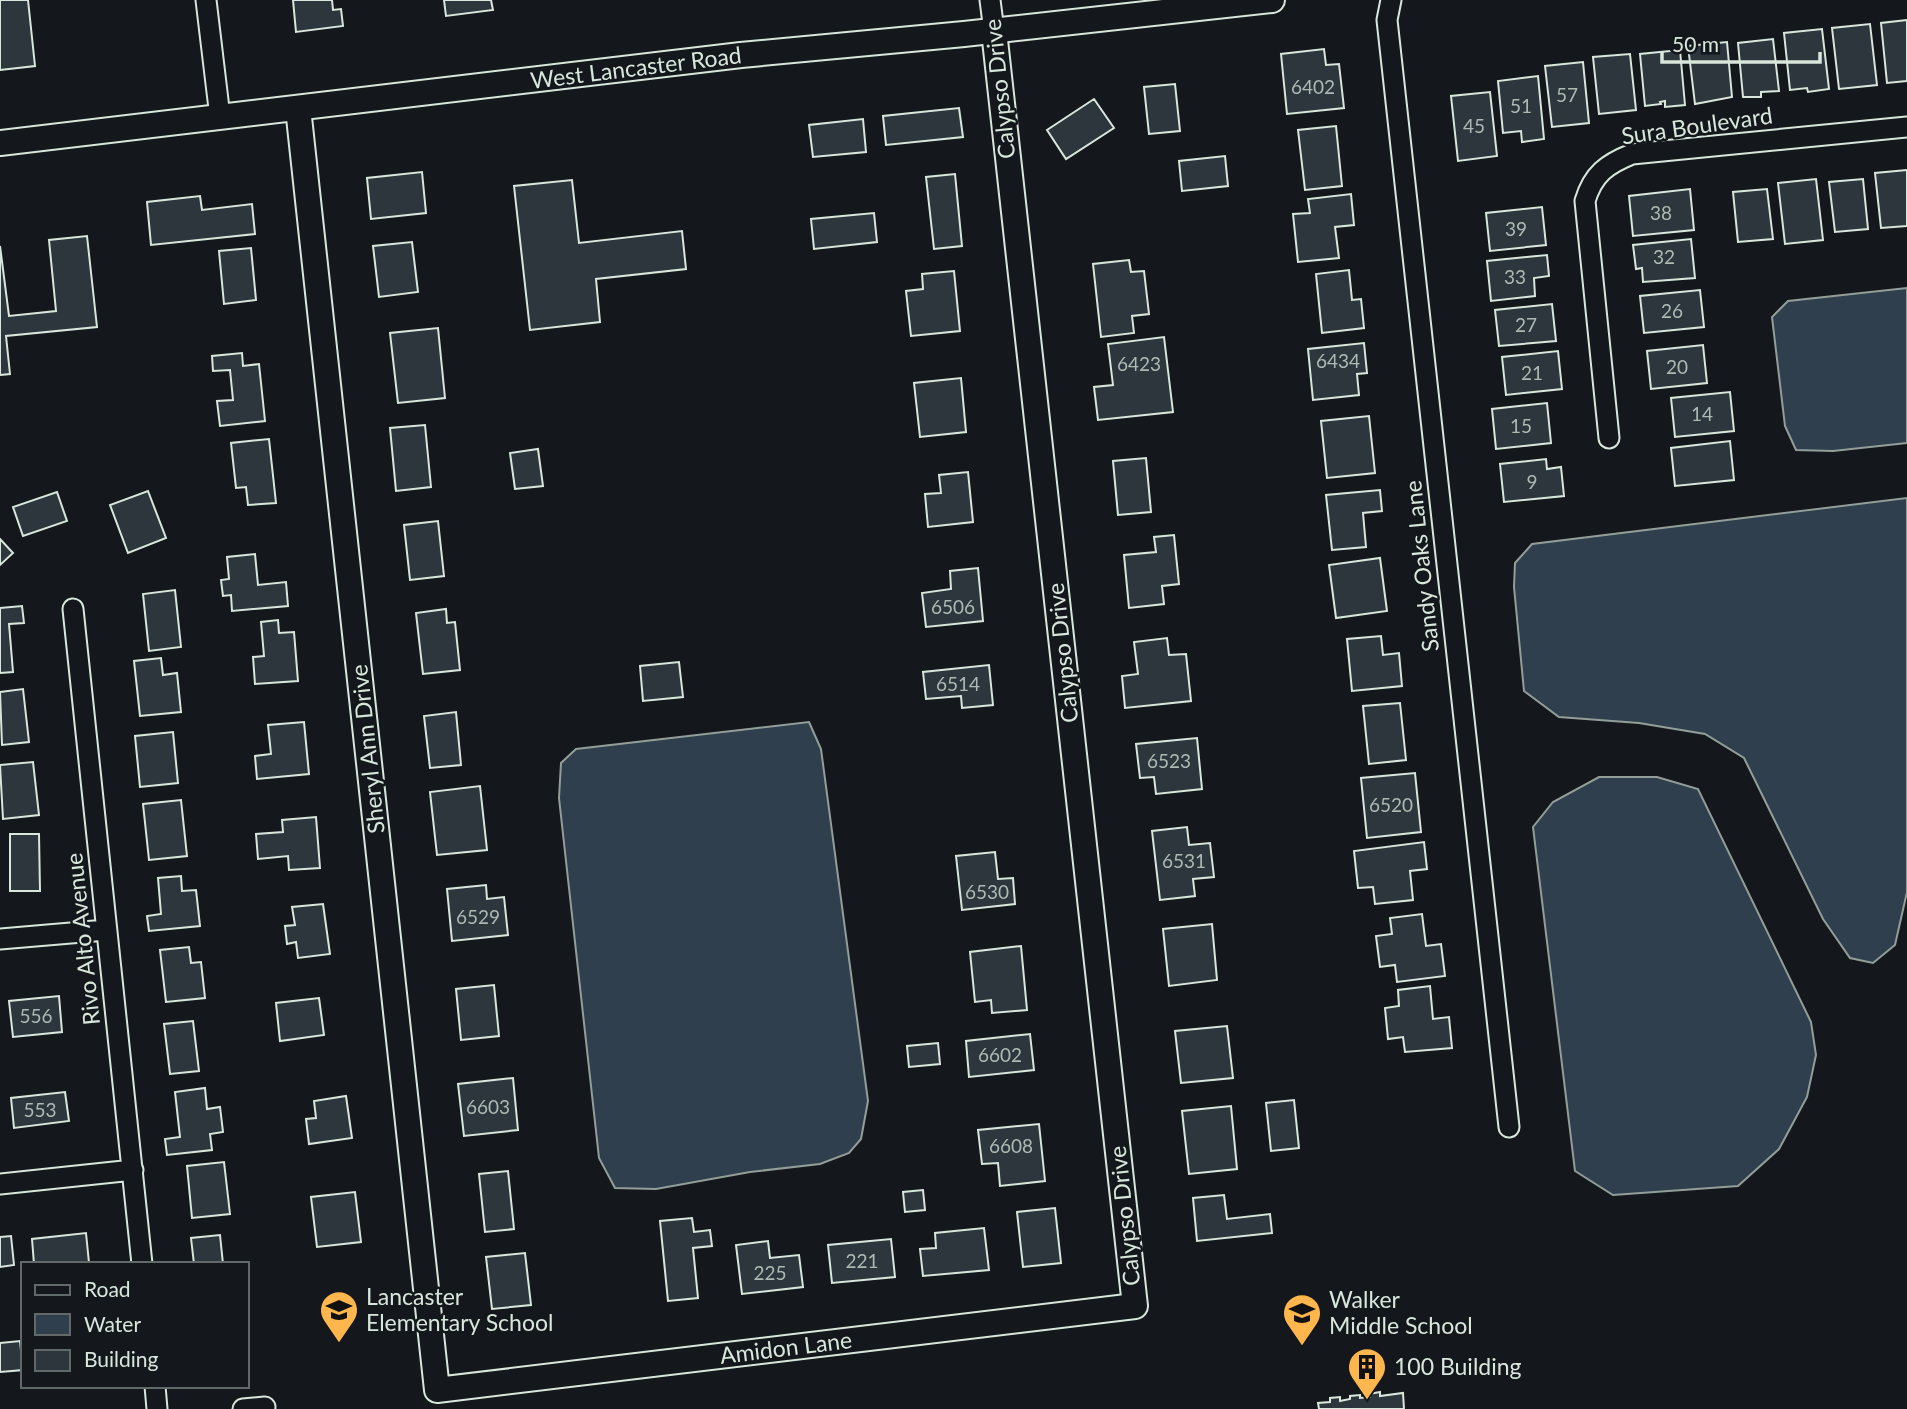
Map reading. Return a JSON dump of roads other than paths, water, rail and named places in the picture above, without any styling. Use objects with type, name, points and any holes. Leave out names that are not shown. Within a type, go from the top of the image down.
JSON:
[{"type":"street","points":[[206,0],[220,117]]},
{"type":"street","name":"Calypso Drive","points":[[990,0],[1135,1306]]},
{"type":"street","name":"West Lancaster Road","points":[[0,143],[741,55],[994,31],[1272,0]]},
{"type":"street","name":"Sandy Oaks Lane","points":[[1391,0],[1387,20],[1388,34],[1509,1127]]},
{"type":"street","name":"Sheryl Ann Drive","points":[[298,108],[437,1390]]},
{"type":"street","name":"Sura Boulevard","points":[[1609,438],[1585,201],[1597,174],[1611,163],[1632,154],[1907,127]]},
{"type":"street","name":"Rivo Alto Avenue","points":[[73,609],[142,1262]]},
{"type":"street","points":[[0,939],[106,930]]},
{"type":"street","points":[[0,1184],[133,1170]]},
{"type":"street","name":"Amidon Lane","points":[[437,1390],[1135,1306]]},
{"type":"street","points":[[155,1388],[157,1409]]},
{"type":"street","points":[[243,1409],[265,1406]]},
{"type":"water","points":[[1907,288],[1907,443],[1833,451],[1796,450],[1785,426],[1772,317],[1788,301]]},
{"type":"water","points":[[1907,498],[1907,892],[1895,945],[1873,963],[1850,958],[1823,919],[1744,758],[1705,734],[1639,723],[1559,717],[1524,691],[1514,587],[1515,563],[1532,544]]},
{"type":"water","points":[[809,722],[821,749],[868,1101],[861,1139],[849,1153],[820,1164],[750,1172],[656,1189],[615,1188],[599,1158],[559,798],[561,763],[576,749]]},
{"type":"water","points":[[1599,777],[1657,777],[1698,789],[1811,1022],[1816,1055],[1807,1097],[1779,1149],[1738,1186],[1613,1195],[1575,1171],[1533,827],[1553,802]]},
{"type":"place","name":"Lancaster Elementary School","points":[[339,1344]]},
{"type":"place","name":"Walker Middle School","points":[[1302,1347]]},
{"type":"place","name":"100 Building","points":[[1367,1401]]}]
